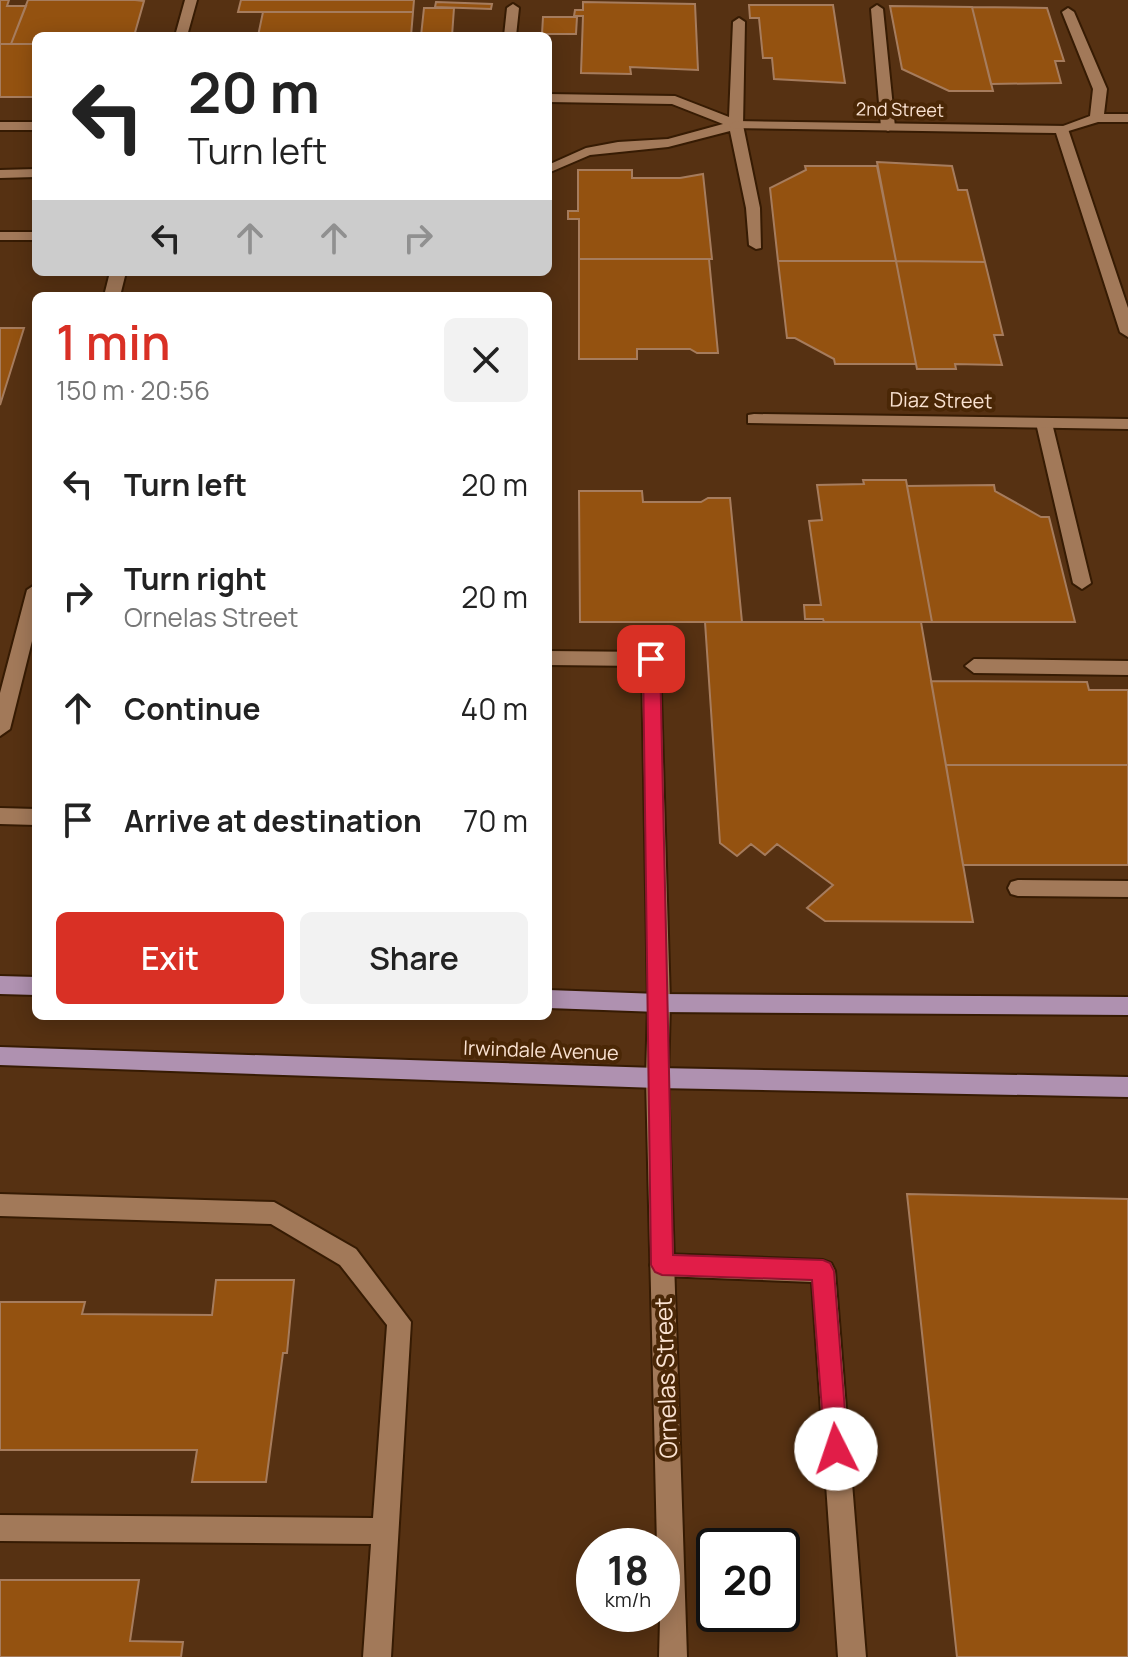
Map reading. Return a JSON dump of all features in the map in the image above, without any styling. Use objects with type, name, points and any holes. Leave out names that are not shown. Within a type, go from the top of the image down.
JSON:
[{"type":"main road","points":[[0,985],[32,986]]},
{"type":"main road","points":[[552,999],[659,1003],[1128,1006]]},
{"type":"main road","name":"Irwindale Avenue","points":[[0,1056],[657,1078],[1128,1087]]},
{"type":"street","points":[[182,32],[191,0]]},
{"type":"street","points":[[510,32],[513,8]]},
{"type":"street","points":[[877,9],[888,127]]},
{"type":"street","points":[[1068,12],[1100,89],[1097,118]]},
{"type":"street","points":[[739,22],[736,125],[753,208],[756,245]]},
{"type":"street","points":[[552,98],[675,100],[736,125]]},
{"type":"street","points":[[1097,118],[1128,105]]},
{"type":"street","points":[[1097,118],[1128,118]]},
{"type":"street","name":"2nd Street","points":[[736,125],[1062,129],[1097,118]]},
{"type":"street","points":[[552,168],[586,152],[618,146],[668,143],[736,125]]},
{"type":"street","points":[[0,126],[32,126]]},
{"type":"street","points":[[1062,129],[1128,332]]},
{"type":"street","points":[[0,174],[32,173]]},
{"type":"street","points":[[0,236],[32,236]]},
{"type":"street","name":"Diaz Street","points":[[754,419],[1128,424]]},
{"type":"street","points":[[1044,423],[1082,583]]},
{"type":"street","points":[[0,729],[8,672],[32,602]]},
{"type":"street","name":"Ornelas Street","points":[[552,658],[651,659],[659,1003],[657,1078],[673,1657]]},
{"type":"street","points":[[974,666],[1128,668]]},
{"type":"street","points":[[0,816],[32,817]]},
{"type":"street","points":[[1018,888],[1128,889]]},
{"type":"street","points":[[0,1205],[274,1213],[348,1257],[399,1322],[377,1657]]},
{"type":"street","points":[[662,1265],[823,1271],[852,1657]]},
{"type":"street","points":[[0,1528],[385,1531]]},
{"type":"building","points":[[0,0],[9,0],[7,6],[26,6],[11,44],[0,44]]},
{"type":"building","points":[[28,0],[144,1],[135,32],[32,32],[32,44],[11,44]]},
{"type":"building","points":[[241,0],[414,0],[413,12],[238,12]]},
{"type":"building","points":[[436,2],[492,4],[491,9],[435,7]]},
{"type":"building","points":[[583,2],[695,4],[698,70],[630,67],[631,74],[581,73],[583,16],[574,16],[575,10],[583,10]]},
{"type":"building","points":[[749,5],[833,5],[845,83],[774,79],[772,58],[763,58],[759,18],[750,18]]},
{"type":"building","points":[[890,6],[972,7],[993,91],[949,91],[902,69]]},
{"type":"building","points":[[972,7],[1047,8],[1064,61],[1055,61],[1061,83],[991,84]]},
{"type":"building","points":[[424,8],[454,8],[452,32],[421,32]]},
{"type":"building","points":[[263,12],[413,12],[411,32],[259,32]]},
{"type":"building","points":[[543,17],[577,17],[576,34],[542,32]]},
{"type":"building","points":[[0,44],[32,44],[32,97],[0,97]]},
{"type":"building","points":[[877,162],[952,166],[958,190],[967,190],[985,262],[896,261]]},
{"type":"building","points":[[805,166],[877,166],[896,261],[778,261],[770,188],[806,170]]},
{"type":"building","points":[[578,170],[632,170],[632,178],[680,178],[703,174],[712,259],[579,259],[579,219],[568,219],[568,211],[578,211]]},
{"type":"building","points":[[579,259],[709,259],[718,353],[697,353],[690,349],[637,349],[637,359],[579,359]]},
{"type":"building","points":[[778,261],[896,261],[916,364],[835,364],[834,359],[795,338],[787,338]]},
{"type":"building","points":[[896,261],[985,262],[1003,335],[994,335],[1002,365],[955,364],[956,369],[917,369]]},
{"type":"building","points":[[0,328],[24,328],[0,405]]},
{"type":"building","points":[[863,480],[906,480],[932,622],[824,622],[823,619],[805,619],[804,605],[821,605],[809,521],[822,520],[817,485],[864,484]]},
{"type":"building","points":[[994,485],[995,491],[1041,517],[1049,517],[1075,622],[932,622],[907,486]]},
{"type":"building","points":[[579,491],[642,491],[643,502],[701,502],[708,498],[730,498],[742,622],[580,622]]},
{"type":"building","points":[[705,622],[921,622],[973,922],[825,921],[807,908],[833,885],[777,844],[765,855],[751,844],[737,856],[720,843]]},
{"type":"building","points":[[931,681],[1087,682],[1089,690],[1128,690],[1128,765],[946,765]]},
{"type":"building","points":[[946,765],[1128,765],[1128,865],[963,865]]},
{"type":"building","points":[[907,1194],[1128,1199],[1128,1657],[957,1657]]},
{"type":"building","points":[[216,1280],[294,1280],[287,1353],[283,1353],[266,1482],[192,1482],[197,1450],[0,1450],[0,1302],[85,1302],[82,1314],[212,1315]]},
{"type":"building","points":[[0,1580],[139,1580],[130,1641],[183,1642],[181,1657],[0,1657]]},
{"type":"route","points":[[651,659],[662,1265],[823,1271],[836,1449]]}]
